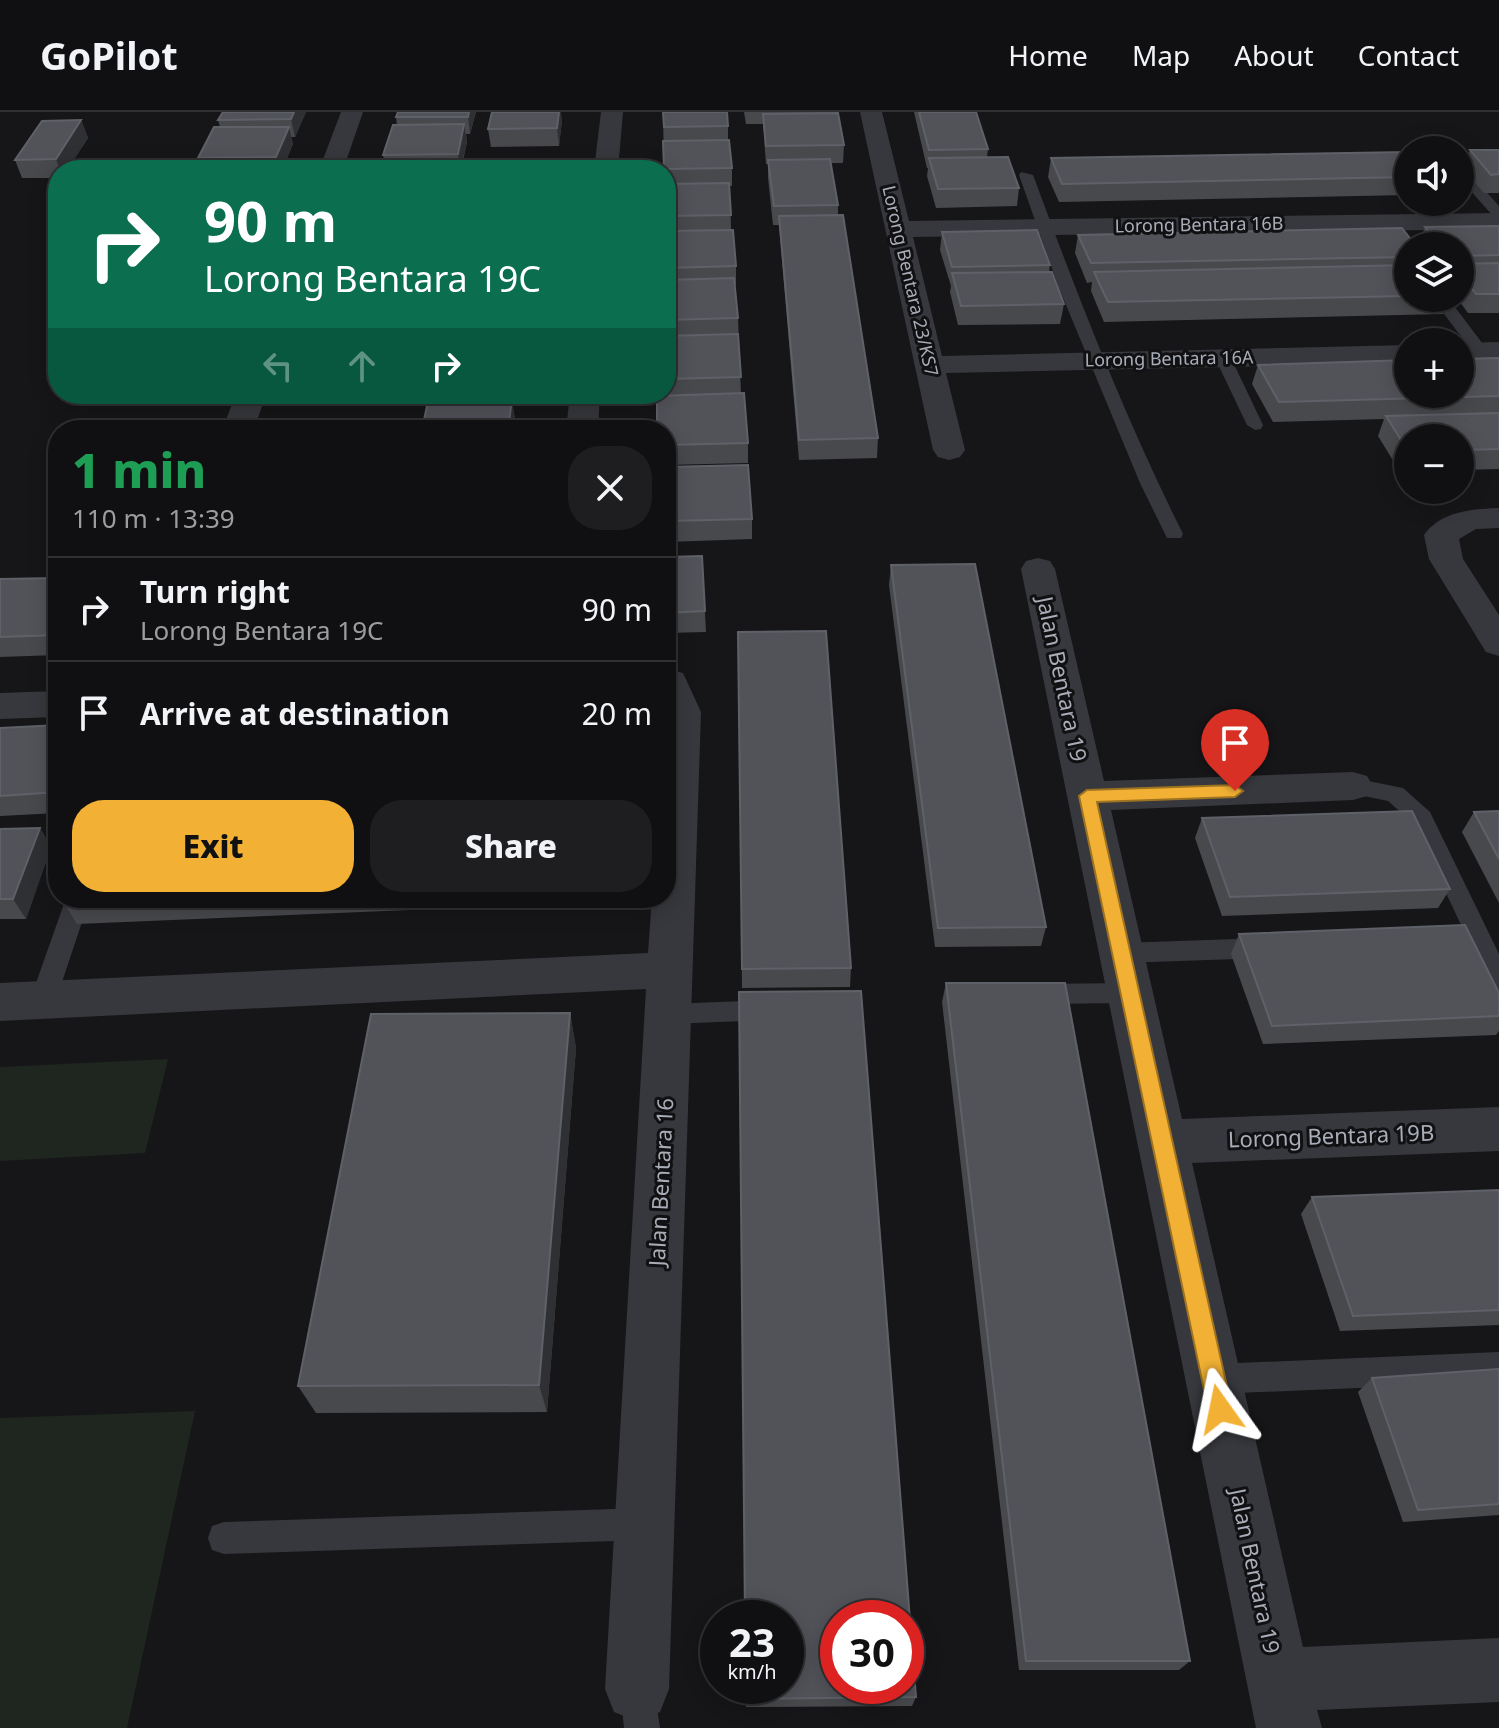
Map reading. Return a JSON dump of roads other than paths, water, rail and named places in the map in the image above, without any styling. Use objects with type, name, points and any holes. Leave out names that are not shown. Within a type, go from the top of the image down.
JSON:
[{"type":"street","points":[[335,160],[352,112]]},
{"type":"street","points":[[607,160],[612,112]]},
{"type":"street","name":"Lorong Bentara 23/KS7","points":[[871,112],[949,450]]},
{"type":"street","name":"Lorong Bentara 16B","points":[[898,229],[1387,228],[1499,221]]},
{"type":"street","name":"Lorong Bentara 16A","points":[[930,365],[1394,354]]},
{"type":"street","points":[[1499,518],[1469,519],[1441,535],[1446,559],[1499,644]]},
{"type":"street","name":"Jalan Bentara 19","points":[[1038,569],[1284,1704]]},
{"type":"street","name":"Jalan Bentara 16","points":[[676,697],[682,712],[676,776]]},
{"type":"street","points":[[0,706],[48,704]]},
{"type":"street","points":[[1087,796],[1353,786]]},
{"type":"street","name":"Jalan Bentara 16","points":[[640,1708],[670,908]]},
{"type":"street","points":[[21,1001],[669,992]]},
{"type":"street","name":"Lorong Bentara 19B","points":[[1162,1142],[1499,1129]]},
{"type":"street","points":[[1284,1704],[1499,1670]]},
{"type":"lane","points":[[1026,175],[1045,227],[1075,287],[1099,361],[1149,483],[1174,534]]},
{"type":"lane","points":[[1474,186],[1499,214]]},
{"type":"lane","points":[[1450,312],[1480,352]]},
{"type":"lane","points":[[1223,358],[1255,425]]},
{"type":"lane","points":[[1353,786],[1395,794],[1422,818],[1499,980]]},
{"type":"lane","points":[[21,1001],[72,908]]},
{"type":"lane","points":[[1449,941],[1480,940]]},
{"type":"lane","points":[[1019,994],[1126,973],[1293,947]]},
{"type":"lane","points":[[669,992],[790,1009]]},
{"type":"lane","points":[[1214,1379],[1499,1367]]},
{"type":"lane","points":[[224,1538],[645,1524]]}]
